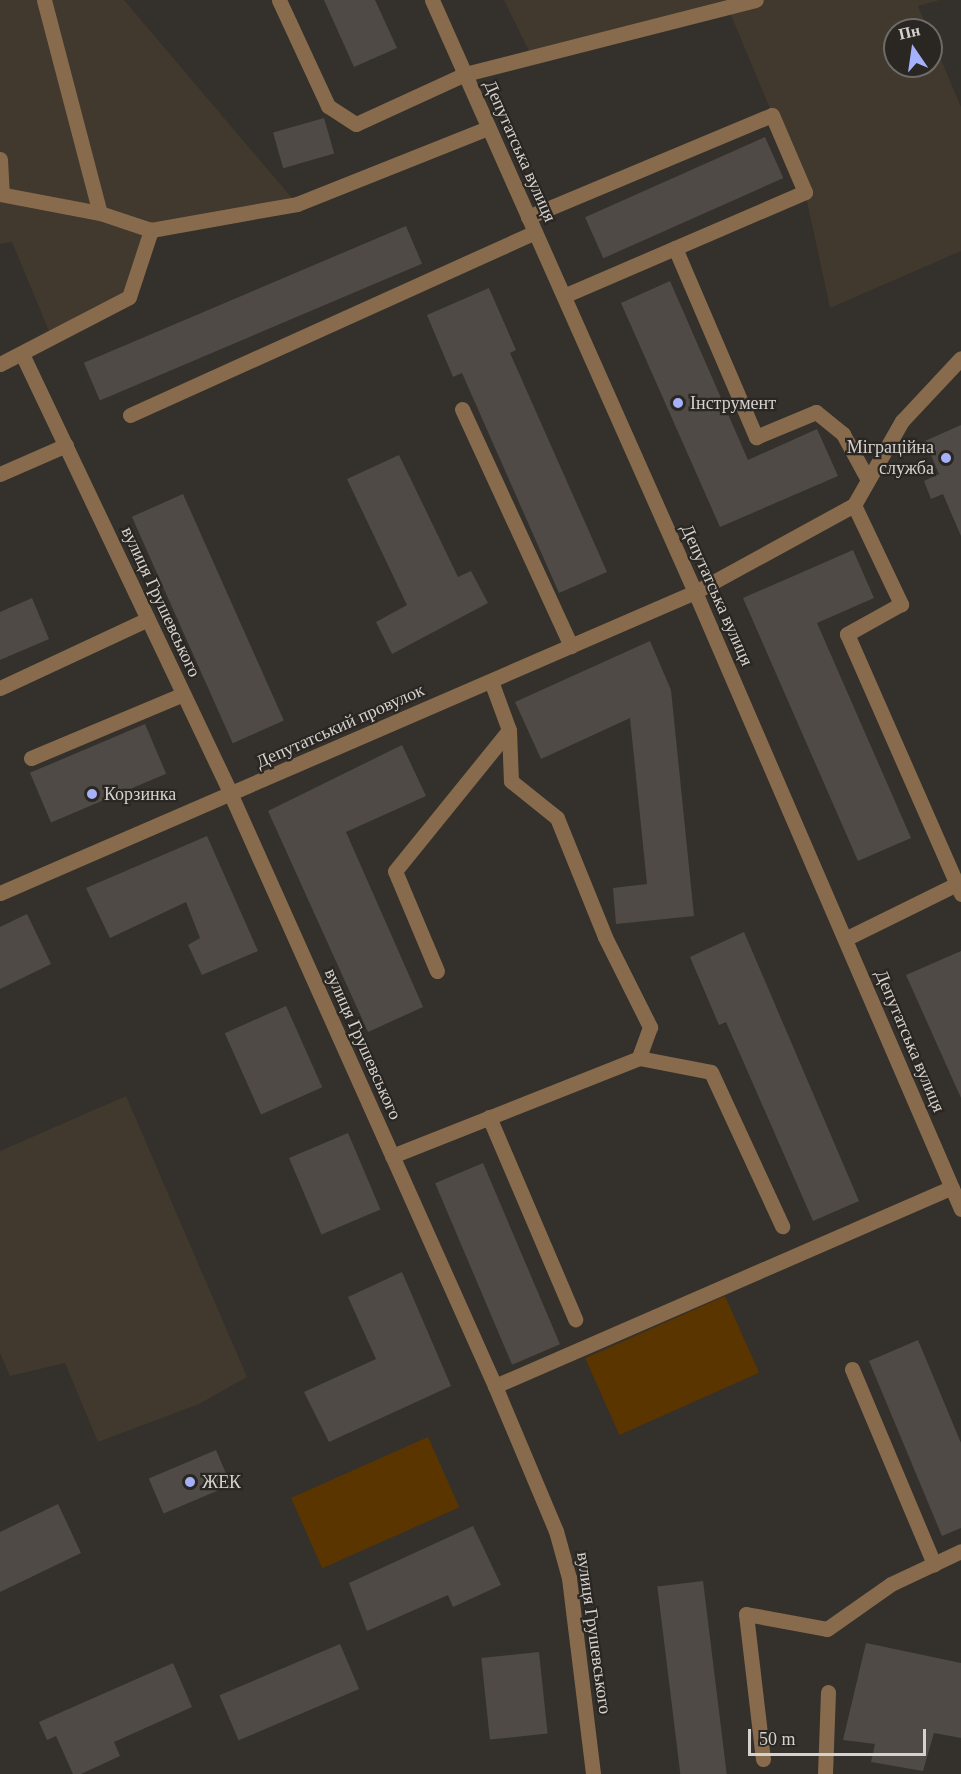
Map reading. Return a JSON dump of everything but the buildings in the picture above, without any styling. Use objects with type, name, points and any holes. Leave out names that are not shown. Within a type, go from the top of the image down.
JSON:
[{"type":"street","points":[[44,0],[100,213]]},
{"type":"street","points":[[279,0],[328,106],[356,124],[465,74],[756,0]]},
{"type":"street","name":"Депутатська вулиця","points":[[432,0],[695,592],[961,1209]]},
{"type":"street","points":[[528,217],[772,115],[805,192],[564,296]]},
{"type":"street","points":[[0,159],[1,194],[100,213],[151,230],[297,204],[489,128]]},
{"type":"street","points":[[0,364],[129,297],[151,230]]},
{"type":"street","points":[[130,415],[535,232]]},
{"type":"street","points":[[675,249],[756,437],[816,412],[843,434],[867,478]]},
{"type":"street","name":"вулиця Грушевського","points":[[22,354],[231,795],[495,1386],[563,1551],[569,1578],[593,1774]]},
{"type":"street","points":[[845,939],[959,889],[847,634],[900,604],[854,505],[867,478],[902,421],[961,358]]},
{"type":"street","points":[[462,409],[571,646]]},
{"type":"street","points":[[0,474],[66,445]]},
{"type":"street","name":"Депутатський провулок","points":[[0,893],[231,795],[695,592],[854,505]]},
{"type":"street","points":[[0,688],[148,619]]},
{"type":"street","points":[[491,681],[509,730],[512,782],[557,818],[605,937],[650,1027],[639,1058]]},
{"type":"street","points":[[31,759],[183,694]]},
{"type":"street","points":[[437,971],[395,871],[509,730]]},
{"type":"street","points":[[392,1156],[639,1058],[711,1072],[782,1226]]},
{"type":"street","points":[[489,1117],[575,1319]]},
{"type":"street","points":[[495,1386],[952,1187]]},
{"type":"street","points":[[852,1369],[934,1564]]},
{"type":"street","points":[[763,1759],[746,1614],[827,1629],[891,1584],[961,1551]]},
{"type":"street","points":[[825,1774],[828,1692]]},
{"type":"shaded area","points":[[0,0],[124,0],[297,204],[152,230],[129,297],[52,338],[12,242],[0,244]]},
{"type":"shaded area","points":[[504,0],[940,0],[918,6],[923,18],[883,18],[883,78],[943,78],[943,64],[961,107],[961,251],[830,308],[805,192],[728,8],[532,57]]},
{"type":"shaded area","points":[[126,1096],[247,1377],[199,1404],[98,1442],[65,1363],[10,1376],[0,1353],[0,1151]]},
{"type":"shaded area","points":[[725,1296],[759,1373],[619,1435],[585,1358]]},
{"type":"shaded area","points":[[428,1437],[459,1507],[322,1568],[291,1498]]},
{"type":"place","name":"Інструмент","points":[[678,403]]},
{"type":"place","name":"Міграційна служба","points":[[946,458]]},
{"type":"place","name":"Корзинка","points":[[92,794]]},
{"type":"place","name":"ЖЕК","points":[[190,1482]]}]
